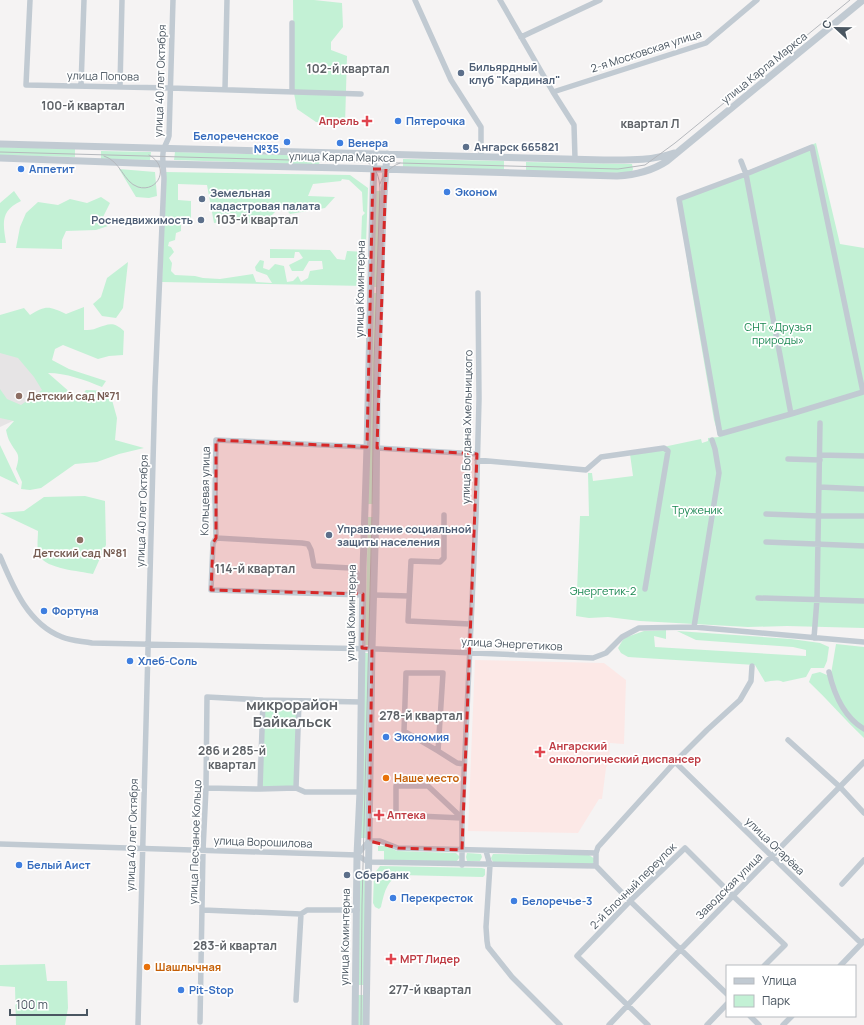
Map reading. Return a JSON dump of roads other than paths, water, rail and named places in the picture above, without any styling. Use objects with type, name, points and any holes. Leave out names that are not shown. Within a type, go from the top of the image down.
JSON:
[{"type":"street","name":"улица Попова","points":[[30,0],[26,85],[120,86],[361,94]]},
{"type":"street","points":[[81,86],[84,0]]},
{"type":"street","points":[[120,86],[122,0]]},
{"type":"street","name":"улица 40 лет Октября","points":[[138,1025],[163,164],[164,148],[167,144],[169,136],[173,0]]},
{"type":"street","points":[[225,89],[227,0]]},
{"type":"street","points":[[415,0],[450,80],[481,127],[481,156]]},
{"type":"street","points":[[500,0],[553,92],[574,125],[575,158]]},
{"type":"street","points":[[521,37],[600,0]]},
{"type":"street","name":"2-я Московская улица","points":[[553,92],[706,43],[757,0]]},
{"type":"street","name":"улица Карла Маркса","points":[[0,158],[569,175],[629,175],[660,166],[752,93],[863,0]]},
{"type":"street","points":[[292,23],[292,91]]},
{"type":"street","name":"улица Карла Маркса","points":[[0,144],[621,160],[655,158],[678,152]]},
{"type":"street","points":[[812,147],[863,392],[720,434],[679,199],[746,174],[812,147]]},
{"type":"street","name":"улица Коминтерна","points":[[354,1025],[356,989],[357,855],[360,792],[362,648],[360,594],[367,447],[374,154]]},
{"type":"street","name":"улица Коминтерна","points":[[366,1025],[372,648],[381,283],[387,154]]},
{"type":"street","points":[[621,160],[631,162],[635,165],[634,171],[629,175]]},
{"type":"street","points":[[741,161],[746,174],[791,414]]},
{"type":"street","name":"улица Богдана Хмельницкого","points":[[462,865],[464,764],[476,516],[479,398],[478,293]]},
{"type":"street","points":[[814,638],[817,599],[820,423]]},
{"type":"street","name":"Кольцевая улица","points":[[360,594],[211,590],[213,543],[216,538],[216,440],[367,447]]},
{"type":"street","points":[[694,627],[719,473],[712,440]]},
{"type":"street","points":[[377,448],[477,457],[586,470],[601,457],[664,448],[668,452],[645,589]]},
{"type":"street","points":[[788,459],[864,456]]},
{"type":"street","points":[[819,487],[864,489]]},
{"type":"street","points":[[766,514],[864,516]]},
{"type":"street","points":[[444,515],[444,558],[440,562],[411,561],[408,596],[408,621],[470,624]]},
{"type":"street","points":[[216,538],[302,542],[308,544],[311,550],[314,566],[350,568],[355,570],[359,575],[360,594]]},
{"type":"street","points":[[766,542],[864,546]]},
{"type":"street","name":"улица Энергетиков","points":[[0,556],[21,600],[42,624],[55,634],[71,640],[92,643],[372,648],[593,658],[611,650],[622,637],[639,628],[694,627],[864,642]]},
{"type":"street","points":[[374,595],[408,596]]},
{"type":"street","points":[[758,598],[864,601]]},
{"type":"street","points":[[726,993],[630,901],[596,866],[596,853],[598,847],[675,762],[740,700],[751,681],[752,666]]},
{"type":"street","points":[[829,672],[834,692],[848,716],[864,729]]},
{"type":"street","points":[[438,751],[443,673],[406,673],[404,731],[457,763],[464,764]]},
{"type":"street","name":"улица Песчаное Кольцо","points":[[200,1022],[207,697],[262,700],[361,702]]},
{"type":"street","points":[[260,789],[262,700]]},
{"type":"street","points":[[296,788],[299,701]]},
{"type":"street","points":[[788,740],[840,787],[864,813]]},
{"type":"street","name":"улица Огарёва","points":[[675,762],[772,857],[863,942]]},
{"type":"street","name":"Заводская улица","points":[[609,1025],[681,949],[864,762]]},
{"type":"street","points":[[396,786],[428,786],[462,818],[396,815],[396,786]]},
{"type":"street","points":[[206,788],[296,788],[305,792],[360,792]]},
{"type":"street","points":[[596,853],[398,848],[380,841],[369,841],[357,855],[368,862],[462,865],[596,866]]},
{"type":"street","name":"улица Ворошилова","points":[[0,844],[357,855]]},
{"type":"street","name":"2-й Блочный переулок","points":[[627,1005],[577,956],[630,901],[685,848],[785,945],[765,965]]},
{"type":"street","points":[[486,851],[490,865],[486,927],[486,941],[488,947],[512,977],[560,1025]]},
{"type":"street","points":[[842,884],[864,860]]},
{"type":"street","points":[[203,910],[301,914],[307,910],[357,910]]},
{"type":"street","points":[[296,1000],[301,914]]},
{"type":"street","points":[[841,965],[863,942]]},
{"type":"street","points":[[356,989],[366,990]]},
{"type":"street","points":[[627,1005],[648,1025]]},
{"type":"street","points":[[707,1025],[726,1005]]},
{"type":"street","points":[[751,1017],[759,1025]]},
{"type":"street","points":[[783,1025],[791,1017]]},
{"type":"tram line","points":[[0,152],[618,169],[645,165],[675,143],[850,0]]},
{"type":"tram line","points":[[104,156],[114,162],[129,181],[138,187],[145,188],[156,183],[160,172],[156,160],[149,155]]},
{"type":"tram line","points":[[361,1025],[362,905],[372,514],[374,363],[380,188],[377,173],[367,162]]},
{"type":"tram line","points":[[380,184],[387,171],[400,163]]},
{"type":"place","name":"Бильярдный клуб \"Кардинал\"","points":[[461,73]]},
{"type":"place","name":"Апрель","points":[[367,121]]},
{"type":"place","name":"Пятерочка","points":[[398,121]]},
{"type":"place","name":"Белореченское №35","points":[[287,142]]},
{"type":"place","name":"Венера","points":[[340,143]]},
{"type":"place","name":"Ангарск 665821","points":[[466,147]]},
{"type":"place","name":"Аппетит","points":[[21,169]]},
{"type":"place","name":"Эконом","points":[[447,192]]},
{"type":"place","name":"Земельная кадастровая палата","points":[[202,199]]},
{"type":"place","name":"Роснедвижимость","points":[[201,220]]},
{"type":"place","name":"Детский сад №71","points":[[19,396]]},
{"type":"place","name":"Управление социальной защиты населения","points":[[329,535]]},
{"type":"place","name":"Детский сад №81","points":[[80,540]]},
{"type":"place","name":"Фортуна","points":[[44,611]]},
{"type":"place","name":"Хлеб-Соль","points":[[130,661]]},
{"type":"place","name":"Экономия","points":[[386,737]]},
{"type":"place","name":"Ангарский онкологический диспансер","points":[[540,752]]},
{"type":"place","name":"Наше место","points":[[386,778]]},
{"type":"place","name":"Аптека","points":[[379,815]]},
{"type":"place","name":"Белый Аист","points":[[19,865]]},
{"type":"place","name":"Сбербанк","points":[[347,875]]},
{"type":"place","name":"Перекресток","points":[[393,898]]},
{"type":"place","name":"Белоречье-3","points":[[514,901]]},
{"type":"place","name":"МРТ Лидер","points":[[391,959]]},
{"type":"place","name":"Шашлычная","points":[[147,967]]},
{"type":"place","name":"Pit-Stop","points":[[181,990]]},
{"type":"district","name":"102-й квартал","points":[[348,69]]},
{"type":"district","name":"100-й квартал","points":[[83,106]]},
{"type":"district","name":"квартал Л","points":[[650,124]]},
{"type":"district","name":"103-й квартал","points":[[257,220]]},
{"type":"district","name":"114-й квартал","points":[[255,569]]},
{"type":"district","name":"микрорайон Байкальск","points":[[292,714]]},
{"type":"district","name":"278-й квартал","points":[[421,716]]},
{"type":"district","name":"286 и 285-й квартал","points":[[232,758]]},
{"type":"district","name":"283-й квартал","points":[[235,946]]},
{"type":"district","name":"277-й квартал","points":[[430,990]]},
{"type":"park label","name":"СНТ «Друзья природы»","points":[[778,333]]},
{"type":"park label","name":"Труженик","points":[[697,510]]},
{"type":"park label","name":"Энергетик-2","points":[[603,591]]}]
